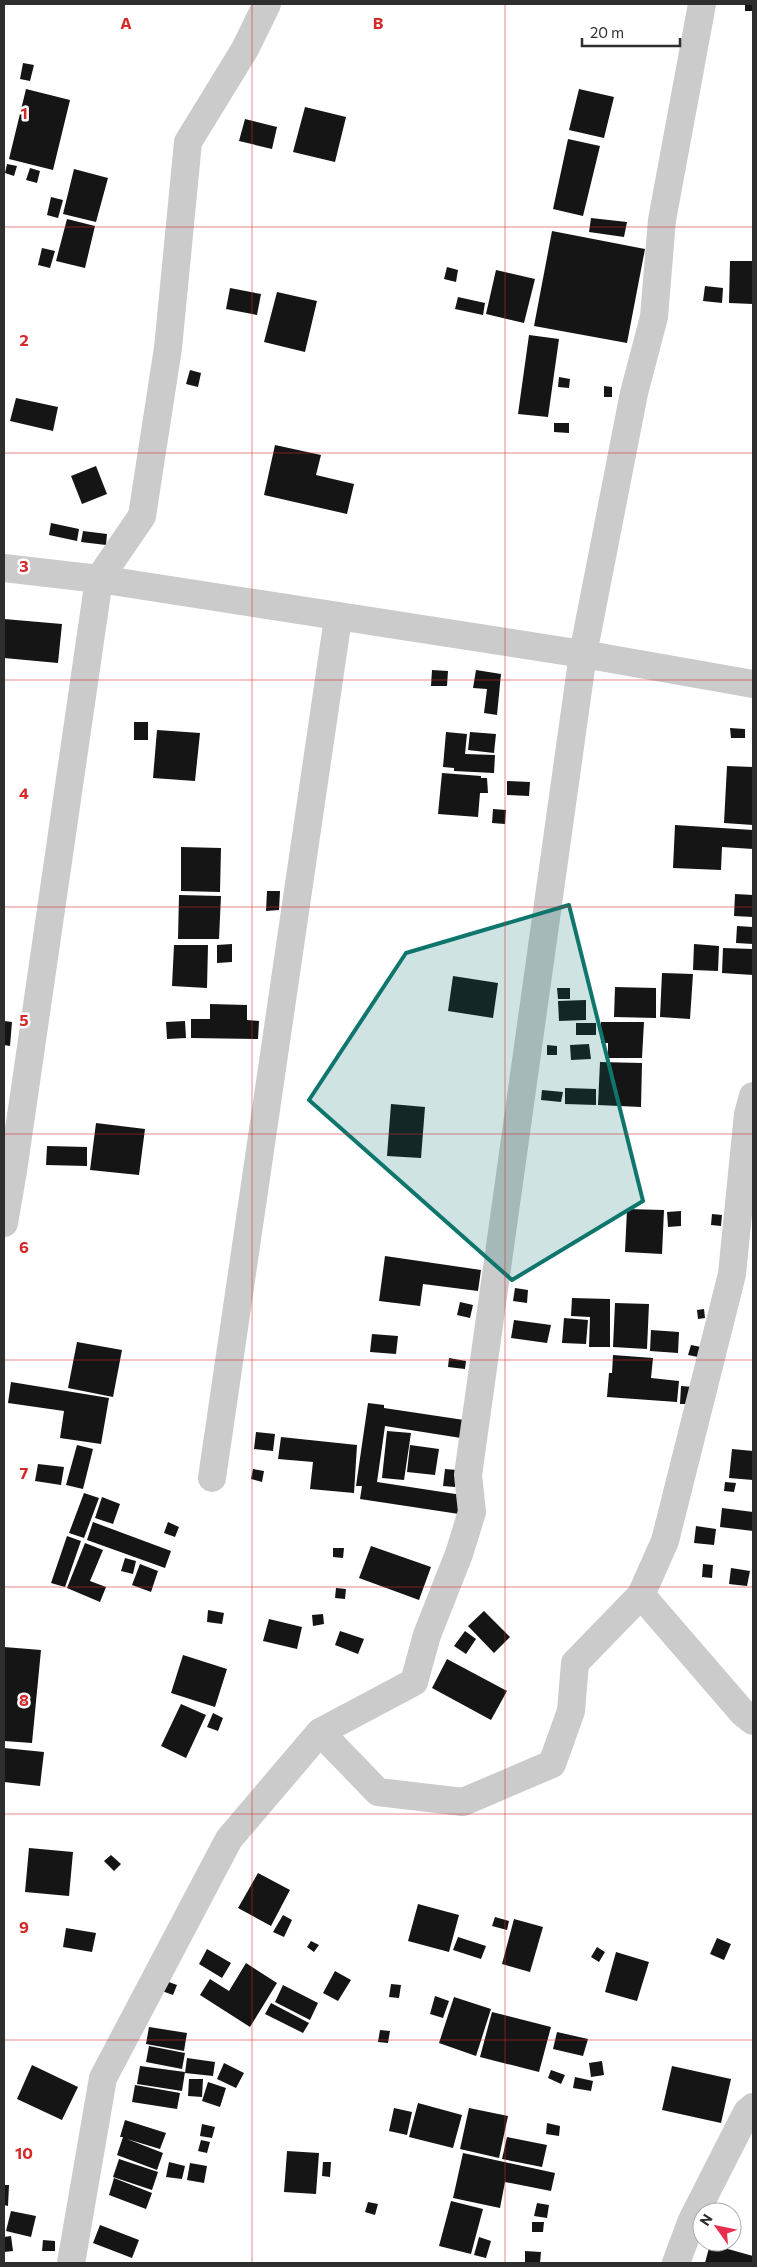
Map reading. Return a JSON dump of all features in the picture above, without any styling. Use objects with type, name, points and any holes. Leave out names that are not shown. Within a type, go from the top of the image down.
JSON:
[{"type":"street","points":[[4,1223],[15,1161],[99,579],[142,516],[168,348],[188,142],[245,49],[267,4]]},
{"type":"street","points":[[71,2263],[103,2078],[229,1839],[320,1732],[414,1682],[427,1635],[459,1554],[472,1512],[468,1475],[583,654],[634,393],[654,317],[662,220],[702,4]]},
{"type":"street","points":[[4,568],[99,579],[338,618],[583,654],[753,684]]},
{"type":"street","points":[[212,1478],[338,618]]},
{"type":"street","points":[[320,1732],[378,1792],[463,1802],[552,1764],[571,1710],[575,1663],[641,1595],[665,1541],[732,1274],[748,1114],[753,1096]]},
{"type":"street","points":[[641,1595],[743,1713],[753,1721]]},
{"type":"street","points":[[676,2263],[692,2220],[747,2112],[753,2107]]},
{"type":"highlighted area","points":[[569,905],[643,1201],[512,1280],[309,1100],[406,953]]},
{"type":"building","points":[[745,4],[753,4],[753,11],[745,11]]},
{"type":"building","points":[[23,63],[34,65],[30,81],[20,79]]},
{"type":"building","points":[[26,89],[70,100],[53,170],[9,159]]},
{"type":"building","points":[[579,89],[614,97],[604,138],[569,130]]},
{"type":"building","points":[[305,107],[346,117],[335,162],[293,152]]},
{"type":"building","points":[[245,119],[277,127],[272,149],[239,141]]},
{"type":"building","points":[[568,139],[600,146],[583,216],[553,209]]},
{"type":"building","points":[[7,164],[17,166],[14,176],[5,173]]},
{"type":"building","points":[[30,168],[40,171],[37,183],[26,180]]},
{"type":"building","points":[[74,169],[108,178],[96,222],[63,214]]},
{"type":"building","points":[[51,197],[63,200],[58,218],[47,215]]},
{"type":"building","points":[[591,218],[627,222],[624,237],[589,232]]},
{"type":"building","points":[[67,219],[95,226],[85,268],[56,261]]},
{"type":"building","points":[[552,231],[645,249],[627,343],[534,326]]},
{"type":"building","points":[[42,248],[55,251],[50,268],[38,265]]},
{"type":"building","points":[[730,261],[753,261],[753,304],[729,303]]},
{"type":"building","points":[[447,267],[458,270],[456,282],[444,279]]},
{"type":"building","points":[[496,270],[535,279],[524,323],[486,314]]},
{"type":"building","points":[[705,286],[723,288],[722,303],[703,301]]},
{"type":"building","points":[[230,288],[261,294],[257,315],[226,309]]},
{"type":"building","points":[[277,292],[317,301],[305,352],[264,342]]},
{"type":"building","points":[[458,297],[485,303],[483,315],[455,309]]},
{"type":"building","points":[[529,335],[559,339],[548,417],[518,414]]},
{"type":"building","points":[[190,370],[201,373],[198,387],[186,384]]},
{"type":"building","points":[[559,377],[570,379],[569,388],[558,387]]},
{"type":"building","points":[[604,386],[612,387],[612,397],[604,397]]},
{"type":"building","points":[[16,398],[58,407],[53,431],[10,421]]},
{"type":"building","points":[[554,423],[569,423],[569,433],[554,432]]},
{"type":"building","points":[[275,445],[321,455],[316,475],[354,484],[347,514],[264,495]]},
{"type":"building","points":[[96,466],[107,494],[82,504],[71,476]]},
{"type":"building","points":[[51,523],[79,529],[77,541],[49,535]]},
{"type":"building","points":[[83,531],[107,534],[106,545],[81,542]]},
{"type":"building","points":[[4,619],[62,624],[58,663],[4,658]]},
{"type":"building","points":[[432,670],[448,671],[447,686],[431,686]]},
{"type":"building","points":[[476,670],[501,674],[497,715],[484,713],[487,689],[473,688]]},
{"type":"building","points":[[134,722],[148,722],[148,740],[134,740]]},
{"type":"building","points":[[730,728],[745,729],[745,738],[731,738]]},
{"type":"building","points":[[157,730],[200,733],[195,781],[153,778]]},
{"type":"building","points":[[446,732],[467,734],[465,754],[495,755],[494,773],[454,771],[454,768],[443,767]]},
{"type":"building","points":[[470,732],[496,734],[494,753],[468,750]]},
{"type":"building","points":[[727,766],[753,767],[753,825],[724,823]]},
{"type":"building","points":[[442,773],[487,778],[488,793],[480,793],[478,817],[438,814]]},
{"type":"building","points":[[507,781],[530,782],[529,796],[507,795]]},
{"type":"building","points":[[493,809],[506,810],[505,824],[492,823]]},
{"type":"building","points":[[675,825],[753,830],[753,849],[722,847],[721,870],[673,868]]},
{"type":"building","points":[[181,847],[221,848],[220,892],[181,891]]},
{"type":"building","points":[[267,891],[280,891],[279,910],[266,911]]},
{"type":"building","points":[[735,894],[753,895],[753,917],[734,916]]},
{"type":"building","points":[[179,895],[221,896],[219,939],[178,939]]},
{"type":"building","points":[[737,926],[753,927],[753,944],[736,943]]},
{"type":"building","points":[[232,944],[232,962],[217,963],[217,945]]},
{"type":"building","points":[[694,944],[719,946],[718,971],[693,970]]},
{"type":"building","points":[[174,945],[208,945],[207,988],[172,986]]},
{"type":"building","points":[[723,948],[753,949],[753,975],[722,973]]},
{"type":"building","points":[[662,973],[693,974],[690,1019],[660,1017]]},
{"type":"building","points":[[453,976],[498,983],[493,1018],[448,1011]]},
{"type":"building","points":[[615,987],[656,988],[656,1018],[614,1017]]},
{"type":"building","points":[[557,988],[570,988],[570,999],[558,999]]},
{"type":"building","points":[[586,1000],[586,1020],[559,1021],[558,1001]]},
{"type":"building","points":[[210,1004],[247,1005],[247,1020],[259,1021],[258,1039],[191,1038],[191,1019],[210,1019]]},
{"type":"building","points":[[4,1021],[12,1022],[10,1046],[4,1045]]},
{"type":"building","points":[[185,1021],[186,1038],[167,1039],[166,1022]]},
{"type":"building","points":[[601,1022],[644,1022],[642,1058],[608,1058],[608,1043],[601,1043]]},
{"type":"building","points":[[576,1023],[596,1023],[596,1035],[576,1035]]},
{"type":"building","points":[[589,1044],[591,1059],[571,1060],[570,1045]]},
{"type":"building","points":[[547,1045],[557,1046],[557,1055],[547,1055]]},
{"type":"building","points":[[600,1062],[642,1063],[641,1107],[598,1105]]},
{"type":"building","points":[[565,1088],[596,1089],[596,1105],[565,1104]]},
{"type":"building","points":[[542,1090],[563,1092],[561,1102],[541,1100]]},
{"type":"building","points":[[391,1104],[425,1107],[421,1158],[387,1156]]},
{"type":"building","points":[[96,1123],[145,1129],[139,1175],[90,1170]]},
{"type":"building","points":[[47,1146],[87,1147],[87,1166],[46,1165]]},
{"type":"building","points":[[627,1209],[664,1210],[662,1254],[625,1252]]},
{"type":"building","points":[[681,1211],[681,1226],[668,1227],[667,1212]]},
{"type":"building","points":[[712,1214],[722,1215],[721,1226],[711,1225]]},
{"type":"building","points":[[385,1256],[481,1270],[478,1291],[423,1284],[420,1306],[379,1301]]},
{"type":"building","points":[[515,1288],[528,1290],[527,1303],[513,1301]]},
{"type":"building","points":[[572,1298],[610,1299],[610,1347],[589,1347],[590,1317],[571,1316]]},
{"type":"building","points":[[460,1302],[473,1305],[470,1318],[457,1315]]},
{"type":"building","points":[[615,1303],[649,1304],[647,1349],[613,1347]]},
{"type":"building","points":[[704,1309],[705,1318],[698,1319],[697,1310]]},
{"type":"building","points":[[564,1318],[588,1320],[586,1344],[562,1343]]},
{"type":"building","points":[[514,1320],[551,1325],[547,1343],[511,1338]]},
{"type":"building","points":[[651,1330],[679,1332],[678,1353],[650,1351]]},
{"type":"building","points":[[372,1334],[398,1336],[396,1354],[370,1352]]},
{"type":"building","points":[[77,1342],[122,1350],[113,1397],[68,1388]]},
{"type":"building","points":[[691,1345],[701,1347],[698,1357],[688,1355]]},
{"type":"building","points":[[613,1355],[653,1358],[651,1378],[679,1381],[677,1402],[607,1397],[609,1373],[612,1373]]},
{"type":"building","points":[[449,1358],[466,1361],[465,1369],[448,1367]]},
{"type":"building","points":[[11,1382],[109,1398],[101,1444],[60,1438],[64,1411],[8,1403]]},
{"type":"building","points":[[681,1386],[693,1387],[692,1404],[680,1404]]},
{"type":"building","points":[[368,1403],[384,1405],[384,1408],[464,1420],[461,1438],[385,1426],[377,1482],[462,1495],[459,1514],[360,1499],[362,1486],[356,1486]]},
{"type":"building","points":[[387,1431],[411,1433],[404,1480],[382,1478]]},
{"type":"building","points":[[256,1432],[275,1434],[273,1451],[254,1449]]},
{"type":"building","points":[[281,1437],[357,1445],[354,1493],[310,1489],[313,1462],[278,1459]]},
{"type":"building","points":[[77,1445],[93,1449],[83,1489],[66,1485]]},
{"type":"building","points":[[410,1445],[439,1449],[435,1475],[407,1472]]},
{"type":"building","points":[[732,1449],[753,1451],[753,1480],[729,1478]]},
{"type":"building","points":[[38,1464],[64,1467],[61,1485],[35,1481]]},
{"type":"building","points":[[253,1469],[264,1471],[262,1482],[251,1479]]},
{"type":"building","points":[[445,1469],[457,1470],[455,1487],[443,1486]]},
{"type":"building","points":[[725,1482],[736,1483],[734,1492],[724,1491]]},
{"type":"building","points":[[84,1493],[99,1498],[84,1538],[69,1533]]},
{"type":"building","points":[[102,1497],[120,1504],[113,1524],[95,1518]]},
{"type":"building","points":[[722,1508],[753,1512],[753,1531],[720,1527]]},
{"type":"building","points":[[93,1522],[171,1551],[165,1568],[87,1540]]},
{"type":"building","points":[[168,1522],[179,1527],[175,1537],[164,1533]]},
{"type":"building","points":[[696,1526],[716,1529],[714,1545],[694,1543]]},
{"type":"building","points":[[67,1536],[81,1541],[65,1587],[51,1583]]},
{"type":"building","points":[[85,1543],[103,1550],[90,1581],[106,1587],[100,1602],[67,1588]]},
{"type":"building","points":[[371,1546],[431,1567],[419,1600],[359,1578]]},
{"type":"building","points":[[333,1548],[344,1548],[343,1558],[333,1557]]},
{"type":"building","points":[[125,1558],[136,1561],[133,1574],[121,1571]]},
{"type":"building","points":[[140,1564],[158,1571],[151,1592],[132,1585]]},
{"type":"building","points":[[703,1564],[713,1565],[712,1578],[702,1577]]},
{"type":"building","points":[[731,1568],[750,1571],[747,1586],[729,1584]]},
{"type":"building","points":[[336,1588],[346,1589],[345,1599],[335,1598]]},
{"type":"building","points":[[208,1610],[224,1613],[222,1624],[207,1622]]},
{"type":"building","points":[[484,1611],[510,1637],[494,1653],[468,1626]]},
{"type":"building","points":[[323,1614],[324,1624],[313,1626],[312,1615]]},
{"type":"building","points":[[269,1619],[302,1627],[297,1649],[263,1641]]},
{"type":"building","points":[[340,1631],[364,1639],[358,1654],[335,1645]]},
{"type":"building","points":[[465,1631],[476,1639],[466,1654],[454,1646]]},
{"type":"building","points":[[4,1647],[41,1650],[32,1743],[4,1741]]},
{"type":"building","points":[[183,1655],[227,1669],[215,1707],[171,1693]]},
{"type":"building","points":[[447,1659],[507,1691],[491,1720],[432,1688]]},
{"type":"building","points":[[181,1704],[206,1715],[186,1758],[161,1746]]},
{"type":"building","points":[[213,1713],[223,1718],[218,1731],[207,1727]]},
{"type":"building","points":[[4,1748],[44,1752],[40,1786],[4,1782]]},
{"type":"building","points":[[29,1848],[73,1852],[69,1896],[25,1892]]},
{"type":"building","points":[[111,1855],[121,1864],[114,1871],[104,1861]]},
{"type":"building","points":[[258,1873],[290,1890],[271,1926],[238,1908]]},
{"type":"building","points":[[418,1904],[459,1915],[449,1952],[408,1941]]},
{"type":"building","points":[[283,1915],[292,1920],[284,1937],[273,1932]]},
{"type":"building","points":[[495,1917],[509,1921],[507,1930],[492,1926]]},
{"type":"building","points":[[514,1919],[543,1927],[530,1972],[502,1964]]},
{"type":"building","points":[[66,1928],[96,1933],[92,1952],[63,1947]]},
{"type":"building","points":[[458,1937],[486,1946],[481,1959],[453,1950]]},
{"type":"building","points":[[717,1938],[731,1944],[724,1960],[710,1954]]},
{"type":"building","points":[[311,1941],[319,1945],[314,1952],[307,1947]]},
{"type":"building","points":[[597,1947],[605,1952],[599,1962],[591,1957]]},
{"type":"building","points":[[207,1949],[231,1963],[222,1978],[199,1964]]},
{"type":"building","points":[[616,1952],[649,1962],[637,2001],[605,1992]]},
{"type":"building","points":[[246,1963],[277,1983],[250,2027],[200,1995],[210,1979],[229,1991]]},
{"type":"building","points":[[335,1971],[351,1980],[338,2001],[323,1993]]},
{"type":"building","points":[[166,1981],[177,1985],[173,1995],[162,1991]]},
{"type":"building","points":[[391,1984],[401,1985],[399,1998],[389,1997]]},
{"type":"building","points":[[283,1985],[318,2003],[310,2020],[275,2002]]},
{"type":"building","points":[[435,1996],[449,2001],[443,2018],[430,2014]]},
{"type":"building","points":[[454,1997],[491,2009],[476,2056],[439,2043]]},
{"type":"building","points":[[271,2003],[309,2023],[303,2033],[265,2014]]},
{"type":"building","points":[[492,2012],[551,2027],[539,2072],[480,2057]]},
{"type":"building","points":[[149,2027],[187,2033],[184,2051],[146,2044]]},
{"type":"building","points":[[380,2030],[390,2031],[388,2043],[378,2042]]},
{"type":"building","points":[[557,2032],[588,2039],[583,2056],[553,2049]]},
{"type":"building","points":[[149,2046],[185,2053],[182,2069],[146,2062]]},
{"type":"building","points":[[187,2058],[215,2062],[213,2076],[185,2073]]},
{"type":"building","points":[[602,2061],[604,2075],[591,2077],[589,2063]]},
{"type":"building","points":[[224,2063],[244,2073],[236,2088],[217,2079]]},
{"type":"building","points":[[32,2065],[78,2087],[62,2120],[17,2099]]},
{"type":"building","points":[[140,2066],[185,2072],[182,2091],[137,2084]]},
{"type":"building","points":[[672,2066],[731,2079],[721,2123],[662,2110]]},
{"type":"building","points":[[551,2070],[565,2075],[561,2084],[548,2078]]},
{"type":"building","points":[[575,2077],[593,2081],[591,2091],[573,2088]]},
{"type":"building","points":[[189,2079],[203,2079],[202,2097],[188,2096]]},
{"type":"building","points":[[208,2082],[226,2088],[220,2107],[202,2101]]},
{"type":"building","points":[[135,2085],[180,2093],[177,2109],[132,2102]]},
{"type":"building","points":[[418,2103],[462,2115],[453,2148],[409,2137]]},
{"type":"building","points":[[394,2108],[412,2112],[407,2135],[389,2131]]},
{"type":"building","points":[[469,2108],[508,2116],[499,2158],[460,2149]]},
{"type":"building","points":[[125,2120],[166,2133],[160,2149],[127,2139],[163,2153],[157,2170],[117,2155],[123,2137],[120,2137]]},
{"type":"building","points":[[547,2123],[560,2126],[559,2136],[546,2134]]},
{"type":"building","points":[[202,2124],[215,2127],[212,2138],[200,2136]]},
{"type":"building","points":[[507,2137],[547,2145],[542,2167],[502,2159]]},
{"type":"building","points":[[201,2140],[210,2142],[207,2153],[198,2151]]},
{"type":"building","points":[[287,2151],[319,2153],[316,2194],[284,2192]]},
{"type":"building","points":[[463,2153],[555,2173],[551,2191],[505,2182],[500,2208],[453,2198]]},
{"type":"building","points":[[119,2159],[158,2172],[152,2190],[113,2177]]},
{"type":"building","points":[[169,2162],[185,2166],[182,2179],[166,2177]]},
{"type":"building","points":[[323,2162],[331,2162],[330,2177],[322,2176]]},
{"type":"building","points":[[190,2163],[207,2166],[204,2183],[187,2180]]},
{"type":"building","points":[[114,2178],[152,2193],[146,2209],[109,2195]]},
{"type":"building","points":[[4,2185],[9,2185],[8,2206],[4,2205]]},
{"type":"building","points":[[451,2201],[483,2209],[471,2254],[439,2246]]},
{"type":"building","points":[[368,2202],[378,2204],[375,2215],[365,2212]]},
{"type":"building","points":[[537,2203],[549,2205],[547,2218],[534,2216]]},
{"type":"building","points":[[11,2211],[36,2216],[31,2237],[6,2231]]},
{"type":"building","points":[[532,2222],[544,2222],[543,2232],[532,2232]]},
{"type":"building","points":[[100,2225],[139,2240],[132,2258],[93,2243]]},
{"type":"building","points":[[11,2236],[13,2251],[4,2252],[4,2237]]},
{"type":"building","points":[[479,2237],[491,2241],[486,2258],[474,2255]]},
{"type":"building","points":[[43,2240],[55,2241],[55,2251],[42,2251]]},
{"type":"building","points":[[525,2251],[541,2252],[540,2263],[525,2263]]},
{"type":"building","points":[[708,2252],[739,2252],[753,2256],[753,2263],[705,2263]]}]
